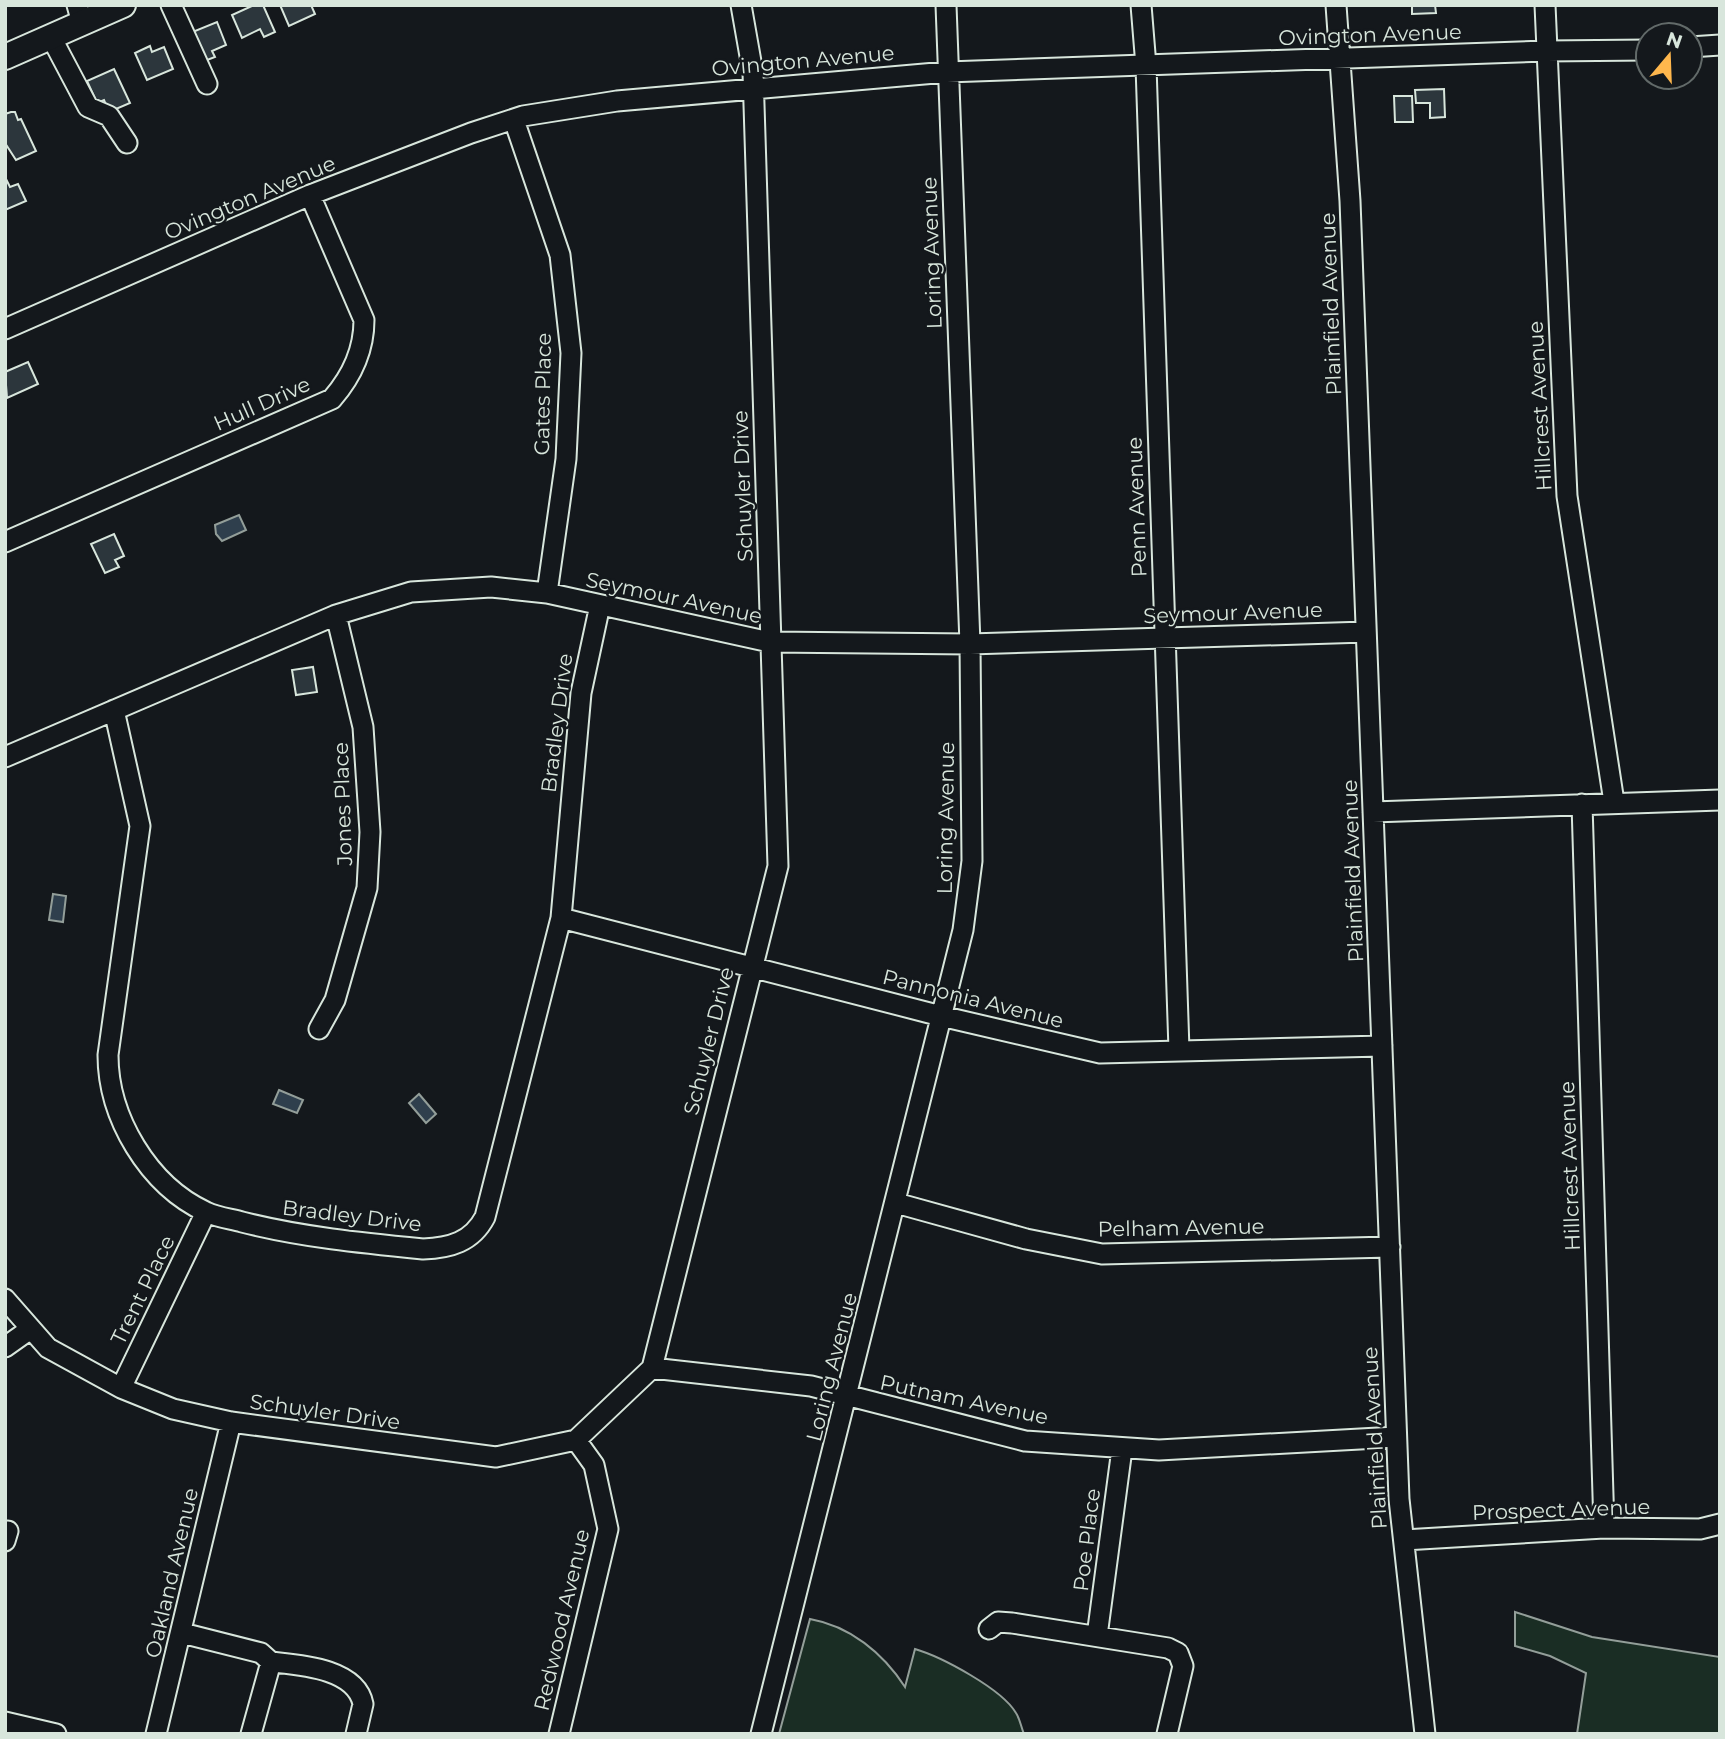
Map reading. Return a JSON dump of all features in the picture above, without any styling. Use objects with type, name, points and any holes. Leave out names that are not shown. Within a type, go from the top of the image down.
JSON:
[{"type":"main road","points":[[5,57],[51,37],[79,14],[122,5]]},
{"type":"street","points":[[172,5],[206,84]]},
{"type":"street","name":"Schuyler Drive","points":[[652,1368],[750,968],[778,866],[753,88],[741,5]]},
{"type":"street","name":"Loring Avenue","points":[[761,1734],[848,1398],[963,930],[972,861],[970,644],[946,5]]},
{"type":"street","name":"Penn Avenue","points":[[1141,5],[1146,66],[1179,1050]]},
{"type":"street","name":"Plainfield Avenue","points":[[1336,5],[1350,201],[1396,1437],[1425,1734]]},
{"type":"street","name":"Hillcrest Avenue","points":[[1545,5],[1567,496],[1614,802]]},
{"type":"street","points":[[51,37],[88,107],[109,116],[127,143]]},
{"type":"street","name":"Ovington Avenue","points":[[5,329],[310,195],[471,133],[513,120],[617,102],[947,72],[1634,50]]},
{"type":"street","name":"Gates Place","points":[[513,120],[560,255],[571,354],[566,459],[547,593]]},
{"type":"street","name":"Hull Drive","points":[[5,542],[332,399],[348,381],[364,340],[364,320],[310,195]]},
{"type":"street","name":"Seymour Avenue","points":[[5,757],[336,615],[411,592],[491,587],[547,593],[770,642],[970,644],[1366,632]]},
{"type":"street","name":"Bradley Drive","points":[[114,710],[140,826],[108,1055],[108,1077],[125,1127],[151,1168],[206,1212],[275,1230],[423,1249],[444,1248],[478,1231],[485,1217],[561,918],[579,705],[600,605]]},
{"type":"street","name":"Jones Place","points":[[318,1029],[335,1000],[367,888],[370,832],[363,727],[336,615]]},
{"type":"street","points":[[1373,812],[1720,800]]},
{"type":"street","name":"Hillcrest Avenue","points":[[1582,803],[1604,1528]]},
{"type":"street","name":"Pannonia Avenue","points":[[561,918],[941,1016],[1100,1053],[1382,1046]]},
{"type":"street","name":"Pelham Avenue","points":[[896,1203],[1026,1239],[1102,1254],[1390,1247]]},
{"type":"street","name":"Trent Place","points":[[121,1388],[206,1212]]},
{"type":"street","name":"Schuyler Drive","points":[[5,1299],[29,1330],[48,1348],[121,1388],[173,1409],[231,1422],[496,1457],[576,1440]]},
{"type":"street","points":[[5,1348],[29,1330]]},
{"type":"street","points":[[576,1440],[652,1368]]},
{"type":"street","name":"Putnam Avenue","points":[[652,1368],[811,1386],[848,1398],[1025,1440],[1122,1449],[1396,1437]]},
{"type":"street","name":"Oakland Avenue","points":[[156,1734],[231,1422]]},
{"type":"street","name":"Redwood Avenue","points":[[559,1734],[608,1529],[594,1465],[576,1440]]},
{"type":"street","name":"Poe Place","points":[[1097,1636],[1122,1449]]},
{"type":"street","name":"Prospect Avenue","points":[[1404,1539],[1604,1528],[1700,1529],[1720,1524]]},
{"type":"street","points":[[989,1629],[998,1622],[1012,1623],[1168,1648],[1178,1653],[1183,1666],[1167,1734]]},
{"type":"street","points":[[182,1633],[261,1653],[271,1662],[324,1670],[354,1686],[363,1704],[356,1734]]},
{"type":"street","points":[[251,1734],[271,1662]]},
{"type":"street","points":[[5,1722],[56,1734]]},
{"type":"green space","points":[[1515,1612],[1592,1637],[1720,1657],[1720,1734],[1577,1734],[1586,1673],[1550,1656],[1515,1646]]},
{"type":"green space","points":[[810,1619],[839,1628],[864,1643],[876,1652],[905,1687],[915,1649],[955,1666],[985,1684],[1009,1704],[1017,1715],[1024,1734],[779,1734]]},
{"type":"water","points":[[239,515],[246,530],[222,541],[216,534],[215,525]]},
{"type":"water","points":[[53,894],[66,896],[63,922],[49,920]]},
{"type":"water","points":[[279,1090],[303,1100],[297,1113],[273,1104]]},
{"type":"water","points":[[419,1094],[436,1114],[426,1123],[409,1103]]},
{"type":"building","points":[[254,5],[263,5],[275,32],[264,37],[260,29],[242,38],[232,15]]},
{"type":"building","points":[[280,5],[311,5],[315,14],[289,26]]},
{"type":"building","points":[[1412,5],[1435,5],[1436,13],[1412,14]]},
{"type":"building","points":[[217,22],[226,45],[212,51],[215,57],[202,62],[190,33]]},
{"type":"building","points":[[150,46],[152,52],[164,47],[173,69],[147,80],[135,53]]},
{"type":"building","points":[[114,69],[130,103],[109,112],[104,100],[97,103],[87,81]]},
{"type":"building","points":[[1444,89],[1445,117],[1430,118],[1430,103],[1416,103],[1415,90]]},
{"type":"building","points":[[1394,96],[1412,96],[1413,122],[1395,122]]},
{"type":"building","points":[[15,112],[18,120],[21,119],[36,151],[16,160],[5,143],[5,114]]},
{"type":"building","points":[[5,177],[10,187],[18,184],[26,201],[5,210]]},
{"type":"building","points":[[28,362],[38,384],[7,398],[5,372]]},
{"type":"building","points":[[114,534],[124,556],[115,560],[119,567],[105,573],[91,544]]},
{"type":"building","points":[[313,667],[317,692],[296,695],[292,670]]}]
